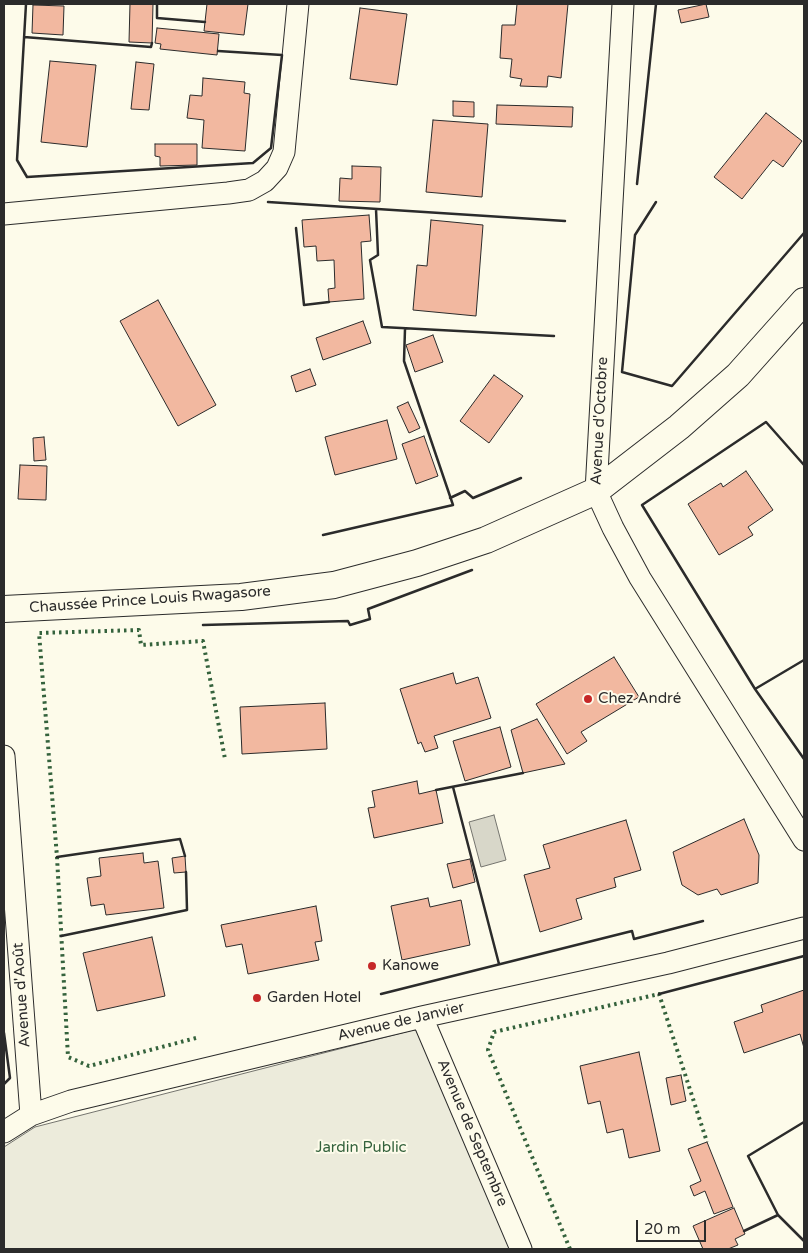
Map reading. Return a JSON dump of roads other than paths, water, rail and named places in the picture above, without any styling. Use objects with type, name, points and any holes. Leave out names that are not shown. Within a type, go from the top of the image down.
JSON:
[{"type":"street","points":[[4,214],[228,193],[249,190],[265,181],[277,168],[284,152],[298,4]]},
{"type":"street","name":"Avenue d'Octobre","points":[[623,4],[596,491],[612,528],[640,578],[804,840]]},
{"type":"street","name":"Chaussée Prince Louis Rwagasore","points":[[4,610],[241,597],[334,584],[417,563],[486,540],[596,491],[680,428],[730,381],[804,301]]},
{"type":"street","name":"Avenue d'Août","points":[[4,756],[31,1115]]},
{"type":"street","name":"Avenue de Janvier","points":[[4,1132],[31,1115],[71,1101],[422,1017],[668,963],[804,928]]},
{"type":"street","name":"Avenue de Septembre","points":[[422,1017],[521,1249]]},
{"type":"place","name":"Chez André","points":[[588,699]]},
{"type":"place","name":"Kanowe","points":[[372,966]]},
{"type":"place","name":"Garden Hotel","points":[[257,998]]},
{"type":"park label","name":"Jardin Public","points":[[361,1148]]}]
